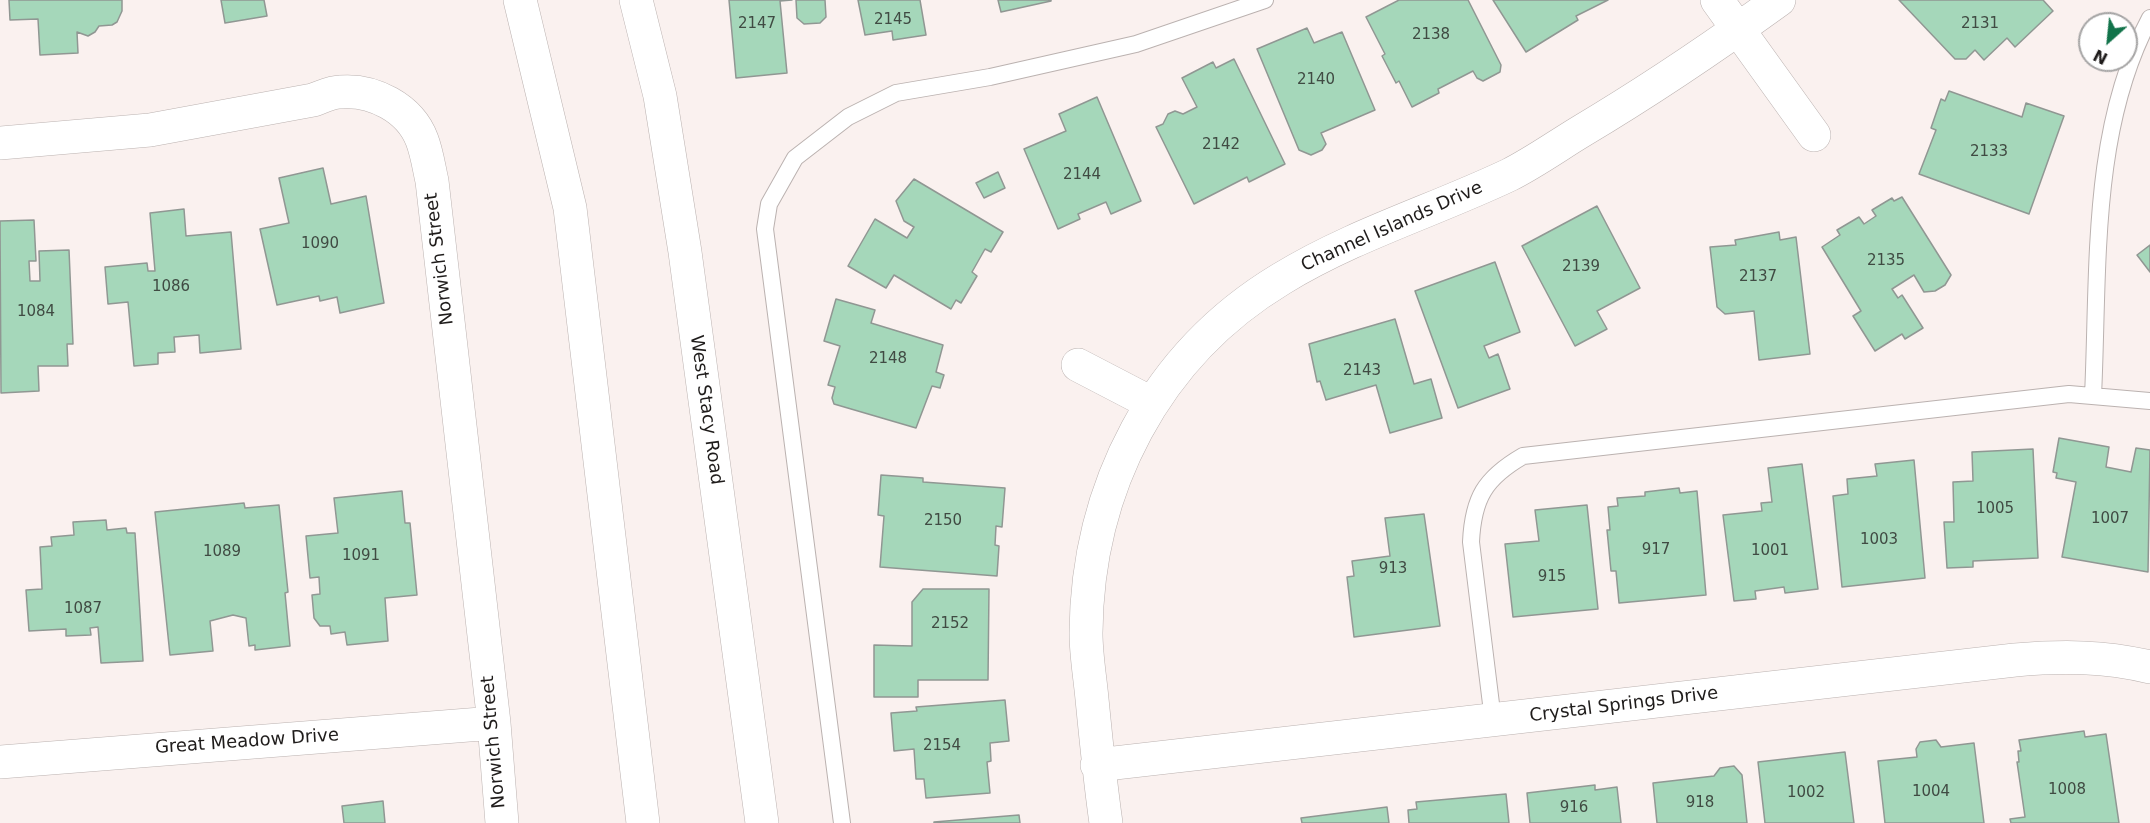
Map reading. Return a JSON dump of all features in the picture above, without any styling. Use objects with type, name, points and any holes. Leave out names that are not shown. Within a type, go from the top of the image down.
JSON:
[{"type":"street","points":[[520,0],[570,208],[643,823]]},
{"type":"street","name":"West Stacy Road","points":[[636,0],[660,96],[685,252],[762,823]]},
{"type":"street","points":[[1717,0],[1814,135]]},
{"type":"street","name":"Channel Islands Drive","points":[[1106,823],[1097,765],[1086,635],[1090,567],[1104,507],[1126,447],[1151,403],[1191,353],[1234,313],[1279,280],[1331,250],[1511,174],[1678,73],[1779,0]]},
{"type":"street","name":"Norwich Street","points":[[0,143],[150,130],[313,99],[338,92],[364,92],[388,101],[408,118],[422,139],[432,181],[494,723],[502,823]]},
{"type":"street","points":[[1078,365],[1151,403]]},
{"type":"street","name":"Crystal Springs Drive","points":[[1097,765],[2066,656],[2108,659],[2150,667]]},
{"type":"street","name":"Great Meadow Drive","points":[[0,762],[494,723]]},
{"type":"lane","points":[[842,823],[765,229],[769,204],[795,158],[848,117],[896,93],[990,77],[1136,44],[1265,0]]},
{"type":"lane","points":[[2093,396],[2104,168],[2121,87],[2137,42],[2150,18]]},
{"type":"lane","points":[[1493,720],[1471,542],[1472,515],[1482,490],[1500,470],[1523,456],[2069,394],[2150,402]]},
{"type":"building","points":[[9,0],[122,0],[122,11],[117,22],[112,25],[99,26],[88,36],[77,32],[78,53],[40,55],[38,19],[10,20]]},
{"type":"building","points":[[221,0],[264,0],[267,16],[225,23]]},
{"type":"building","points":[[729,0],[792,0],[780,1],[787,73],[736,78]]},
{"type":"building","points":[[796,0],[825,0],[826,17],[820,23],[804,24],[797,18]]},
{"type":"building","points":[[858,0],[920,0],[926,35],[893,40],[892,31],[865,35]]},
{"type":"building","points":[[998,0],[1051,0],[1051,1],[1001,12]]},
{"type":"building","points":[[1399,0],[1468,0],[1501,65],[1500,72],[1483,81],[1477,78],[1473,71],[1438,89],[1439,93],[1412,107],[1399,81],[1396,83],[1382,56],[1385,54],[1366,17]]},
{"type":"building","points":[[1493,0],[1608,0],[1576,16],[1578,20],[1526,52]]},
{"type":"building","points":[[1899,0],[2043,0],[2053,11],[2015,47],[2007,38],[1984,60],[1975,50],[1966,59],[1955,59]]},
{"type":"building","points":[[1307,28],[1314,43],[1342,32],[1375,110],[1321,133],[1326,144],[1322,150],[1311,155],[1299,150],[1257,49]]},
{"type":"building","points":[[1234,59],[1285,164],[1249,182],[1247,177],[1194,204],[1156,127],[1163,124],[1168,114],[1175,111],[1183,114],[1197,107],[1182,78],[1213,62],[1216,68]]},
{"type":"building","points":[[1949,91],[2022,117],[2026,103],[2064,116],[2029,214],[1919,174],[1936,130],[1931,128],[1941,99],[1945,101]]},
{"type":"building","points":[[1097,97],[1141,201],[1111,214],[1106,202],[1078,214],[1080,219],[1058,229],[1024,149],[1066,131],[1059,114]]},
{"type":"building","points":[[323,168],[331,204],[366,196],[384,303],[340,313],[337,297],[320,301],[319,296],[277,305],[260,229],[289,223],[279,178]]},
{"type":"building","points":[[998,172],[1005,188],[984,198],[976,183]]},
{"type":"building","points":[[914,179],[1003,232],[991,252],[985,249],[972,272],[977,276],[961,303],[956,300],[951,309],[894,275],[886,288],[848,266],[875,219],[907,238],[914,227],[904,221],[896,201]]},
{"type":"building","points":[[1902,197],[1951,275],[1945,285],[1935,291],[1924,292],[1914,275],[1892,289],[1898,298],[1902,295],[1923,328],[1905,339],[1902,334],[1875,351],[1853,316],[1861,311],[1822,247],[1840,235],[1837,230],[1859,217],[1864,224],[1876,216],[1872,210],[1892,198],[1894,201]]},
{"type":"building","points":[[1597,206],[1640,288],[1597,311],[1607,329],[1575,346],[1522,246]]},
{"type":"building","points":[[184,209],[186,236],[231,232],[241,349],[200,353],[199,335],[174,337],[175,352],[158,353],[158,364],[134,366],[128,302],[108,304],[105,267],[147,263],[148,271],[155,271],[150,213]]},
{"type":"building","points":[[34,220],[36,261],[29,261],[30,281],[40,281],[39,251],[69,250],[73,344],[67,344],[68,366],[38,366],[39,391],[1,393],[0,221]]},
{"type":"building","points":[[1779,232],[1780,240],[1796,237],[1810,354],[1759,360],[1754,311],[1725,314],[1717,307],[1710,247],[1736,245],[1735,240]]},
{"type":"building","points":[[2150,245],[2150,272],[2137,255]]},
{"type":"building","points":[[1495,262],[1520,332],[1484,346],[1489,358],[1498,354],[1510,389],[1458,408],[1415,291]]},
{"type":"building","points":[[836,299],[875,310],[871,323],[943,345],[936,372],[944,375],[940,388],[932,386],[916,428],[834,404],[832,398],[835,387],[828,385],[840,346],[824,341]]},
{"type":"building","points":[[1395,319],[1414,384],[1431,379],[1442,418],[1390,433],[1376,385],[1326,400],[1320,381],[1317,382],[1309,344]]},
{"type":"building","points":[[2059,438],[2109,447],[2106,467],[2131,472],[2136,448],[2150,450],[2148,572],[2062,557],[2076,482],[2056,478],[2057,473],[2053,472]]},
{"type":"building","points":[[2033,449],[2038,558],[1973,561],[1973,567],[1947,568],[1944,522],[1954,522],[1953,482],[1973,481],[1972,452]]},
{"type":"building","points":[[1914,460],[1925,578],[1842,587],[1833,496],[1848,494],[1847,479],[1877,476],[1875,464]]},
{"type":"building","points":[[1802,464],[1818,589],[1785,593],[1784,587],[1755,591],[1756,599],[1734,601],[1723,515],[1762,511],[1761,503],[1772,502],[1768,468]]},
{"type":"building","points":[[881,475],[923,478],[923,482],[1005,488],[1002,527],[996,526],[995,545],[999,546],[997,576],[880,567],[884,516],[878,515]]},
{"type":"building","points":[[1679,488],[1680,493],[1697,491],[1706,595],[1619,603],[1616,571],[1611,571],[1607,530],[1610,530],[1608,507],[1618,506],[1617,498],[1645,496],[1645,492]]},
{"type":"building","points":[[402,491],[405,523],[410,523],[417,595],[385,598],[388,641],[347,645],[345,632],[331,634],[330,626],[320,626],[314,618],[312,595],[320,594],[319,577],[310,578],[306,536],[338,533],[334,498]]},
{"type":"building","points":[[244,503],[245,508],[279,505],[288,592],[285,593],[290,646],[255,650],[255,645],[249,646],[246,618],[233,615],[210,621],[213,651],[170,655],[155,512]]},
{"type":"building","points":[[1587,505],[1598,609],[1513,617],[1505,544],[1539,541],[1535,510]]},
{"type":"building","points":[[1424,514],[1440,626],[1354,637],[1347,577],[1354,576],[1352,561],[1390,556],[1385,518]]},
{"type":"building","points":[[106,520],[107,530],[126,528],[127,533],[135,533],[143,661],[101,663],[98,627],[90,628],[91,635],[66,636],[66,629],[29,631],[26,590],[42,589],[40,547],[52,546],[51,537],[74,535],[73,522]]},
{"type":"building","points":[[923,589],[989,589],[988,680],[918,680],[918,697],[874,697],[874,645],[912,646],[912,602]]},
{"type":"building","points":[[1005,700],[1009,741],[990,743],[991,761],[987,762],[990,793],[926,798],[924,779],[916,779],[914,749],[894,751],[891,713],[917,711],[916,707]]},
{"type":"building","points":[[2084,731],[2085,737],[2106,734],[2119,823],[2011,823],[2010,819],[2025,817],[2017,762],[2019,762],[2018,751],[2021,751],[2019,740]]},
{"type":"building","points":[[1936,740],[1941,747],[1974,743],[1984,823],[1885,823],[1878,761],[1917,757],[1916,749],[1920,742]]},
{"type":"building","points":[[1845,752],[1854,823],[1765,823],[1758,762]]},
{"type":"building","points":[[1734,766],[1742,775],[1747,823],[1657,823],[1653,783],[1714,776],[1720,768]]},
{"type":"building","points":[[1595,785],[1595,790],[1617,787],[1621,823],[1530,823],[1527,793]]},
{"type":"building","points":[[1506,794],[1509,823],[1409,823],[1408,810],[1417,809],[1416,802]]},
{"type":"building","points":[[383,801],[385,823],[344,823],[342,806]]},
{"type":"building","points":[[1387,807],[1389,823],[1302,823],[1301,818]]},
{"type":"building","points":[[1019,815],[1020,823],[934,823],[934,822]]}]
